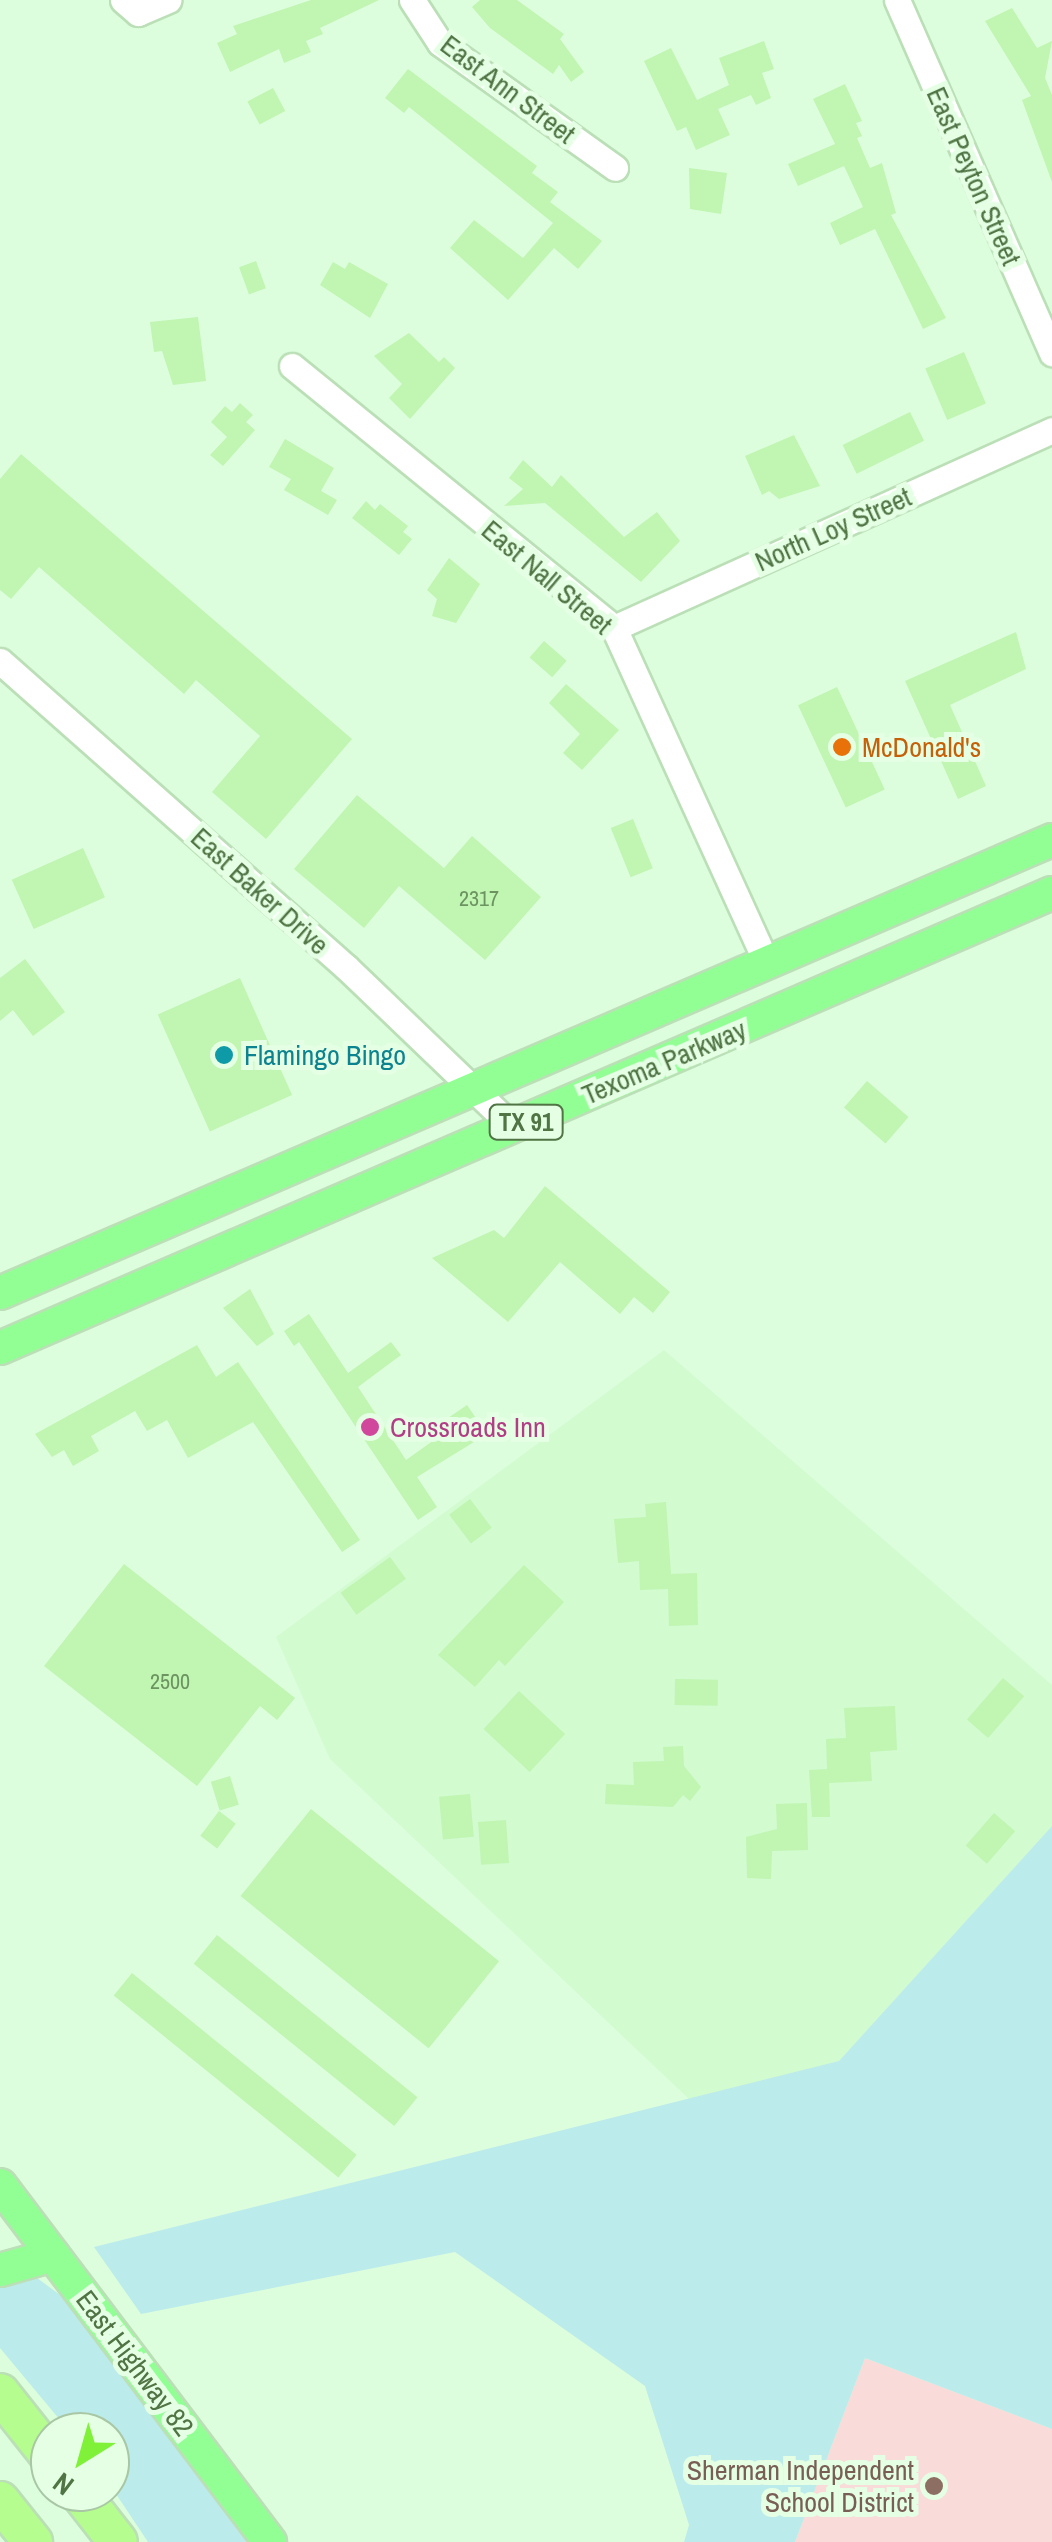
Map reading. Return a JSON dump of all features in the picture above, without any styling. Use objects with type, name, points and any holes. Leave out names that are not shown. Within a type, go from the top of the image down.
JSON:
[{"type":"highway","points":[[0,2393],[30,2430]]},
{"type":"highway","points":[[0,2501],[33,2542]]},
{"type":"highway","points":[[94,2512],[118,2542]]},
{"type":"main road","name":"Texoma Parkway","points":[[0,1293],[1052,840]]},
{"type":"main road","name":"Texoma Parkway","points":[[0,1348],[1052,893]]},
{"type":"main road","name":"East Highway 82","points":[[0,2185],[270,2542]]},
{"type":"main road","points":[[0,2270],[54,2254]]},
{"type":"street","points":[[130,6],[168,0]]},
{"type":"street","name":"East Ann Street","points":[[412,0],[440,43],[614,168]]},
{"type":"street","name":"East Peyton Street","points":[[897,0],[1052,352]]},
{"type":"street","name":"East Nall Street","points":[[292,366],[614,628],[767,963]]},
{"type":"street","name":"North Loy Street","points":[[614,628],[1052,430]]},
{"type":"street","name":"East Baker Drive","points":[[0,660],[476,1088],[513,1127]]},
{"type":"shaded area","points":[[664,1350],[1052,1685],[1052,1826],[839,2061],[690,2100],[330,1759],[276,1637]]},
{"type":"shaded area","points":[[1052,1826],[1052,2429],[865,2358],[795,2542],[684,2542],[689,2525],[645,2386],[455,2252],[141,2314],[94,2247],[839,2061]]},
{"type":"shaded area","points":[[33,2275],[67,2300],[247,2542],[148,2542],[128,2512],[130,2412],[53,2412],[0,2348],[0,2281]]},
{"type":"shaded area","name":"Sherman Independent School District","points":[[865,2358],[1052,2429],[1052,2542],[795,2542]]},
{"type":"building","points":[[311,0],[379,0],[320,28],[323,34],[306,41],[311,52],[284,63],[279,49],[230,72],[217,43],[237,34],[233,26]]},
{"type":"building","points":[[480,0],[517,0],[564,34],[560,39],[584,72],[571,82],[559,65],[553,74],[490,28],[472,7]]},
{"type":"building","points":[[1012,8],[1037,48],[1052,41],[1045,78],[1052,95],[1052,182],[1022,100],[1031,96],[985,21]]},
{"type":"building","points":[[764,41],[774,69],[762,73],[771,98],[756,105],[751,95],[718,109],[730,135],[696,150],[686,127],[677,131],[644,61],[671,48],[697,100],[729,85],[719,58]]},
{"type":"building","points":[[408,69],[537,166],[532,173],[558,192],[550,202],[602,241],[578,269],[554,248],[508,300],[450,248],[474,220],[523,258],[553,223],[409,107],[404,113],[385,98]]},
{"type":"building","points":[[845,84],[862,121],[856,123],[862,136],[857,138],[870,168],[882,163],[896,213],[891,215],[946,318],[923,329],[875,229],[840,245],[830,223],[863,207],[844,166],[798,186],[788,164],[835,144],[813,99]]},
{"type":"building","points":[[273,88],[285,111],[260,125],[247,102]]},
{"type":"building","points":[[689,168],[727,173],[721,214],[690,209]]},
{"type":"building","points":[[256,261],[266,288],[249,294],[239,267]]},
{"type":"building","points":[[333,262],[345,269],[349,262],[388,284],[370,318],[320,285]]},
{"type":"building","points":[[198,317],[206,381],[173,385],[162,351],[154,352],[150,322]]},
{"type":"building","points":[[409,333],[439,362],[444,357],[455,368],[410,419],[389,398],[402,384],[374,356]]},
{"type":"building","points":[[964,352],[986,404],[947,420],[925,368]]},
{"type":"building","points":[[240,403],[253,415],[246,422],[255,430],[223,466],[210,455],[227,437],[211,422],[225,406],[232,412]]},
{"type":"building","points":[[910,412],[924,441],[857,474],[843,445]]},
{"type":"building","points":[[794,435],[820,486],[779,499],[769,491],[762,495],[745,456]]},
{"type":"building","points":[[285,439],[334,468],[321,491],[337,500],[328,515],[284,490],[291,479],[269,467]]},
{"type":"building","points":[[21,454],[352,739],[266,839],[212,792],[260,736],[196,680],[184,694],[39,567],[11,599],[0,590],[0,479]]},
{"type":"building","points":[[523,460],[552,487],[561,475],[624,537],[657,512],[680,541],[641,582],[545,503],[504,506],[523,489],[509,478]]},
{"type":"building","points":[[366,501],[375,510],[380,504],[408,526],[403,532],[412,539],[399,555],[352,518]]},
{"type":"building","points":[[449,558],[480,584],[456,623],[432,616],[437,599],[427,590]]},
{"type":"building","points":[[1016,632],[1026,669],[950,705],[986,786],[958,799],[905,681]]},
{"type":"building","points":[[544,641],[567,661],[552,677],[530,658]]},
{"type":"building","points":[[566,684],[619,730],[582,770],[563,753],[580,734],[549,703]]},
{"type":"building","name":"McDonald's","points":[[837,687],[885,789],[846,808],[798,705]]},
{"type":"building","points":[[357,795],[444,868],[472,836],[541,897],[485,960],[399,886],[364,928],[294,869]]},
{"type":"building","points":[[633,819],[653,868],[631,877],[611,828]]},
{"type":"building","points":[[83,848],[105,897],[34,929],[12,880]]},
{"type":"building","points":[[25,959],[65,1012],[33,1036],[13,1010],[0,1021],[0,978]]},
{"type":"building","name":"Flamingo Bingo","points":[[240,978],[292,1095],[210,1132],[158,1015]]},
{"type":"building","points":[[867,1081],[909,1117],[886,1143],[844,1107]]},
{"type":"building","points":[[545,1186],[670,1292],[653,1313],[634,1297],[620,1314],[560,1262],[508,1322],[432,1258],[494,1230],[504,1238]]},
{"type":"building","points":[[250,1289],[274,1334],[257,1346],[223,1308]]},
{"type":"building","name":"Crossroads Inn","points":[[309,1314],[348,1373],[391,1342],[401,1355],[358,1387],[406,1460],[451,1428],[445,1420],[467,1405],[487,1434],[417,1477],[437,1507],[418,1520],[299,1342],[294,1346],[284,1331]]},
{"type":"building","points":[[197,1345],[216,1377],[238,1362],[360,1540],[342,1552],[253,1422],[188,1458],[167,1420],[147,1431],[135,1411],[91,1436],[99,1451],[73,1466],[64,1450],[52,1457],[35,1434]]},
{"type":"building","points":[[470,1499],[492,1528],[471,1543],[449,1515]]},
{"type":"building","points":[[666,1502],[671,1574],[697,1573],[698,1625],[669,1626],[668,1589],[640,1590],[639,1561],[618,1563],[614,1519],[646,1517],[645,1504]]},
{"type":"building","points":[[390,1557],[406,1579],[357,1615],[341,1593]]},
{"type":"building","points":[[124,1564],[295,1698],[277,1720],[260,1706],[197,1786],[44,1666]]},
{"type":"building","points":[[524,1565],[564,1602],[505,1666],[499,1660],[475,1687],[438,1655]]},
{"type":"building","points":[[1003,1678],[1024,1696],[988,1738],[967,1720]]},
{"type":"building","points":[[675,1679],[718,1680],[718,1706],[675,1705]]},
{"type":"building","points":[[519,1691],[565,1734],[530,1772],[484,1729]]},
{"type":"building","points":[[895,1706],[897,1750],[870,1752],[872,1781],[829,1783],[830,1817],[812,1817],[809,1770],[827,1769],[826,1739],[846,1738],[844,1708]]},
{"type":"building","points":[[683,1746],[684,1766],[701,1787],[690,1801],[683,1795],[673,1807],[605,1804],[606,1784],[634,1785],[633,1762],[664,1761],[663,1747]]},
{"type":"building","points":[[230,1776],[239,1805],[220,1811],[211,1782]]},
{"type":"building","points":[[470,1794],[474,1837],[443,1840],[439,1797]]},
{"type":"building","points":[[807,1803],[808,1850],[772,1851],[771,1879],[747,1878],[746,1837],[777,1829],[776,1804]]},
{"type":"building","points":[[311,1809],[499,1961],[429,2048],[241,1896]]},
{"type":"building","points":[[219,1811],[236,1824],[217,1848],[200,1836]]},
{"type":"building","points":[[994,1813],[1015,1831],[987,1864],[966,1845]]},
{"type":"building","points":[[506,1820],[509,1863],[481,1865],[478,1822]]},
{"type":"building","points":[[217,1935],[418,2097],[394,2126],[194,1964]]},
{"type":"building","points":[[132,1973],[357,2155],[338,2177],[114,1996]]},
{"type":"place","name":"McDonald's","points":[[842,747]]},
{"type":"place","name":"Flamingo Bingo","points":[[224,1055]]},
{"type":"place","name":"Crossroads Inn","points":[[370,1427]]},
{"type":"place","name":"Sherman Independent School District","points":[[934,2486]]}]
